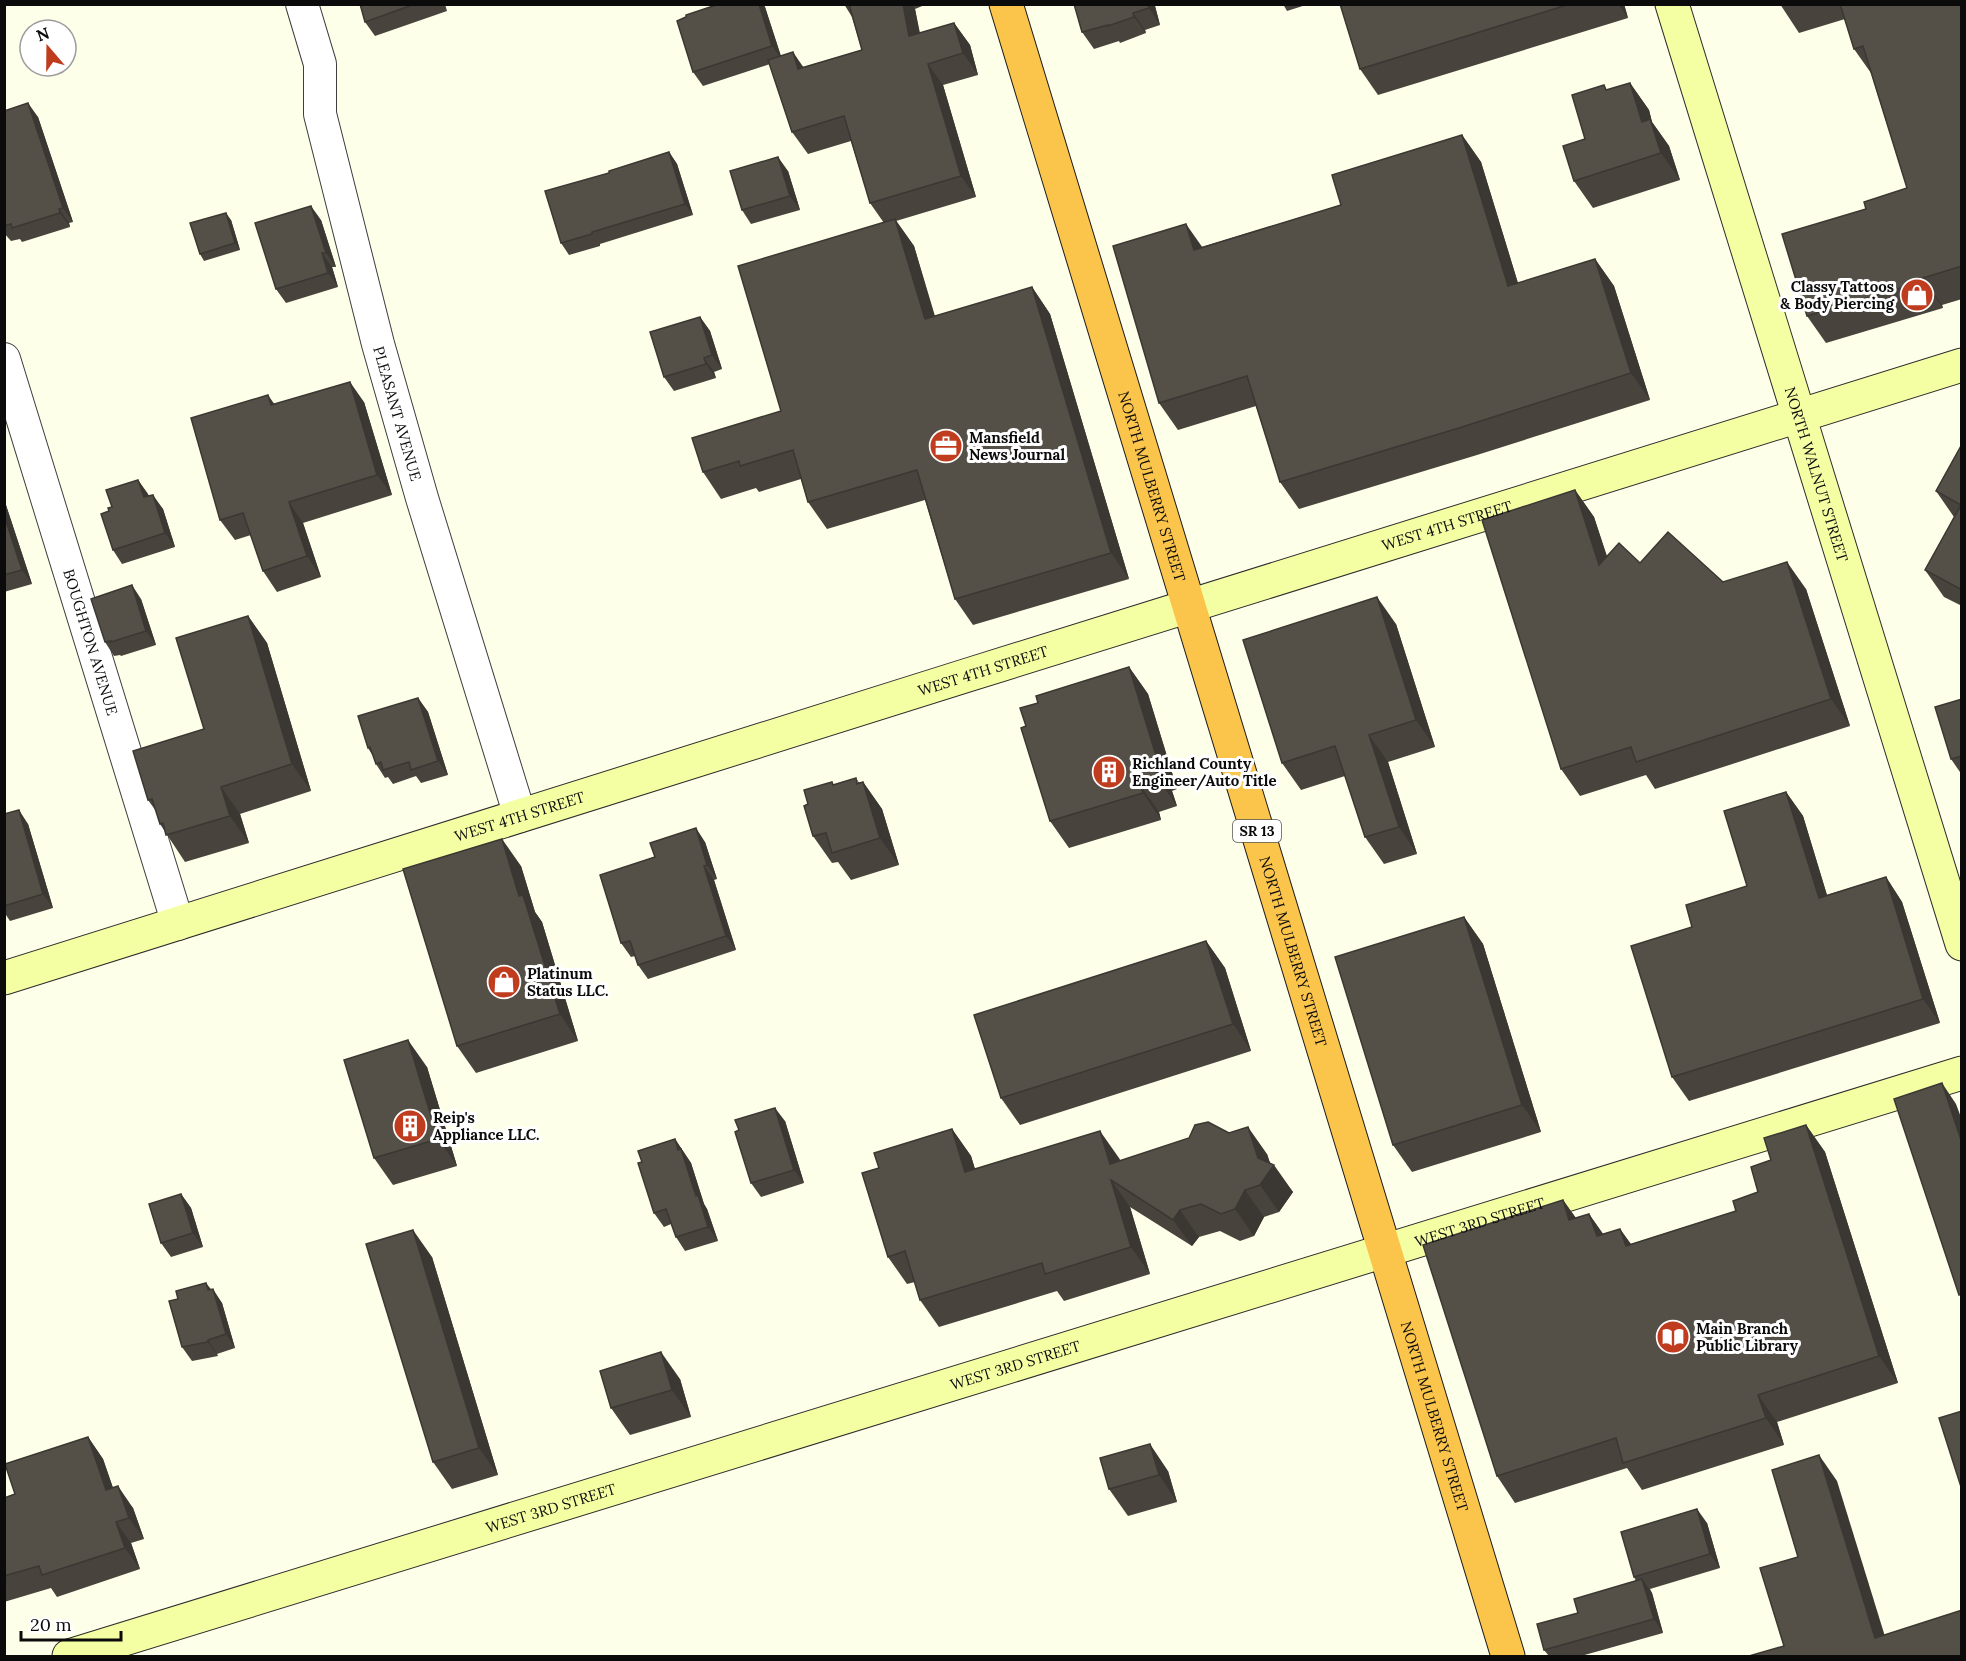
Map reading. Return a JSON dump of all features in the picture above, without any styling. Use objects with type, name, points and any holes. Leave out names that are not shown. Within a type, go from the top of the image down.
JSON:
[{"type":"highway","name":"NORTH MULBERRY STREET","points":[[1006,4],[1508,1656]]},
{"type":"street","name":"PLEASANT AVENUE","points":[[302,4],[320,64],[320,114],[378,344],[422,498],[520,816]]},
{"type":"street","name":"NORTH WALNUT STREET","points":[[1672,4],[1962,944]]},
{"type":"street","name":"BOUGHTON AVENUE","points":[[4,359],[178,924]]},
{"type":"street","name":"WEST 4TH STREET","points":[[4,978],[1962,365]]},
{"type":"street","name":"WEST 3RD STREET","points":[[69,1656],[1962,1073]]},
{"type":"building","points":[[360,4],[415,4],[365,22]]},
{"type":"building","points":[[719,4],[759,4],[772,46],[693,72],[677,21],[686,15]]},
{"type":"building","points":[[849,4],[903,4],[909,36],[954,23],[963,53],[928,64],[961,176],[870,203],[844,116],[792,132],[768,60],[793,52],[798,69],[862,50]]},
{"type":"building","points":[[1074,4],[1148,4],[1149,8],[1133,13],[1134,17],[1082,32]]},
{"type":"building","points":[[1340,4],[1570,4],[1360,69]]},
{"type":"building","points":[[1840,4],[1962,4],[1962,266],[1923,278],[1924,281],[1807,316],[1782,234],[1866,209],[1864,202],[1907,188],[1863,46],[1854,49]]},
{"type":"building","points":[[1630,83],[1642,122],[1650,119],[1661,153],[1574,181],[1563,146],[1585,139],[1572,95],[1604,85],[1606,90]]},
{"type":"building","points":[[28,103],[63,208],[59,209],[60,213],[12,228],[11,224],[4,226],[4,111]]},
{"type":"building","points":[[1462,135],[1508,286],[1595,259],[1631,373],[1280,482],[1247,376],[1159,403],[1113,246],[1186,224],[1194,250],[1341,205],[1332,175]]},
{"type":"building","points":[[669,152],[685,204],[561,243],[545,191],[609,173],[609,171]]},
{"type":"building","points":[[778,157],[790,196],[742,210],[730,171]]},
{"type":"building","points":[[311,206],[326,253],[322,253],[328,273],[276,289],[255,223]]},
{"type":"building","points":[[226,213],[235,243],[200,254],[190,223]]},
{"type":"building","name":"Mansfield News Journal","points":[[895,219],[925,319],[1032,287],[1111,553],[955,599],[917,470],[808,502],[793,450],[740,466],[739,461],[703,472],[692,438],[781,411],[738,266]]},
{"type":"building","points":[[700,317],[712,355],[704,358],[706,364],[664,377],[650,332]]},
{"type":"building","points":[[350,382],[377,475],[289,502],[307,556],[263,571],[243,513],[220,520],[191,418],[268,395],[271,405]]},
{"type":"building","points":[[1962,444],[1962,590],[1925,570],[1961,505],[1936,491]]},
{"type":"building","points":[[138,480],[144,497],[153,495],[165,533],[113,550],[101,514],[112,507],[106,490]]},
{"type":"building","points":[[1575,490],[1599,565],[1619,543],[1640,563],[1668,532],[1723,582],[1787,562],[1831,699],[1636,762],[1631,747],[1561,769],[1482,520]]},
{"type":"building","points":[[4,515],[22,570],[4,575]]},
{"type":"building","points":[[132,585],[146,631],[105,642],[91,599]]},
{"type":"building","points":[[1377,597],[1416,720],[1369,735],[1399,827],[1365,837],[1335,746],[1282,763],[1243,640]]},
{"type":"building","points":[[248,616],[292,764],[221,787],[230,816],[166,835],[152,799],[148,800],[133,751],[204,729],[176,638]]},
{"type":"building","name":"Richland County Engineer/Auto Title","points":[[1129,667],[1158,762],[1153,764],[1158,779],[1140,785],[1143,793],[1050,821],[1021,728],[1026,726],[1020,708],[1038,703],[1036,696]]},
{"type":"building","points":[[418,698],[438,761],[411,770],[409,762],[383,770],[381,762],[376,764],[370,747],[368,748],[358,716]]},
{"type":"building","points":[[1962,699],[1962,756],[1951,759],[1935,707]]},
{"type":"building","points":[[856,778],[857,784],[863,782],[880,838],[832,853],[826,833],[813,836],[804,806],[808,804],[804,790]]},
{"type":"building","points":[[1786,792],[1819,898],[1886,877],[1923,999],[1672,1077],[1631,946],[1692,927],[1686,905],[1747,886],[1724,811]]},
{"type":"building","points":[[19,810],[43,894],[4,906],[4,814]]},
{"type":"building","points":[[696,828],[707,865],[704,866],[726,936],[638,965],[630,941],[621,943],[600,875],[655,857],[650,843]]},
{"type":"building","name":"Platinum Status LLC.","points":[[502,839],[519,896],[523,895],[560,1014],[457,1046],[403,869]]},
{"type":"building","points":[[1464,917],[1522,1105],[1393,1145],[1335,957]]},
{"type":"building","points":[[1206,941],[1233,1024],[1001,1098],[974,1015]]},
{"type":"building","points":[[408,1040],[438,1139],[374,1158],[344,1060]]},
{"type":"building","points":[[1942,1083],[1962,1143],[1962,1294],[1959,1295],[1894,1099]]},
{"type":"building","points":[[775,1108],[794,1170],[751,1183],[735,1132],[739,1130],[735,1120]]},
{"type":"building","points":[[1208,1122],[1229,1133],[1248,1127],[1258,1158],[1274,1165],[1260,1185],[1245,1190],[1235,1209],[1221,1214],[1201,1204],[1180,1210],[1173,1220],[1111,1180],[1131,1247],[1045,1274],[1042,1263],[920,1300],[905,1251],[888,1257],[862,1173],[879,1168],[874,1153],[952,1129],[965,1172],[1100,1131],[1110,1164],[1189,1138],[1195,1125]]},
{"type":"building","name":"Main Branch Public Library","points":[[1806,1125],[1879,1356],[1758,1395],[1766,1418],[1623,1463],[1616,1438],[1497,1476],[1423,1245],[1563,1200],[1569,1220],[1589,1214],[1597,1236],[1620,1229],[1626,1246],[1736,1211],[1733,1201],[1758,1192],[1751,1167],[1771,1160],[1764,1138]]},
{"type":"building","points":[[675,1139],[678,1150],[681,1149],[708,1227],[676,1237],[666,1209],[654,1213],[638,1163],[642,1162],[638,1151]]},
{"type":"building","points":[[181,1194],[193,1233],[161,1243],[149,1204]]},
{"type":"building","points":[[413,1230],[479,1448],[433,1462],[366,1244]]},
{"type":"building","points":[[206,1283],[208,1290],[213,1289],[226,1334],[208,1340],[208,1342],[182,1347],[169,1301],[178,1299],[176,1291]]},
{"type":"building","points":[[661,1352],[672,1390],[611,1408],[600,1371]]},
{"type":"building","points":[[1962,1411],[1962,1490],[1939,1418]]},
{"type":"building","points":[[88,1437],[106,1490],[118,1486],[129,1518],[116,1522],[125,1548],[42,1575],[39,1566],[4,1576],[4,1498],[15,1494],[5,1464]]},
{"type":"building","points":[[1150,1444],[1159,1475],[1109,1489],[1100,1458]]},
{"type":"building","points":[[1819,1455],[1875,1638],[1962,1610],[1962,1656],[1749,1656],[1784,1646],[1760,1568],[1798,1557],[1772,1470]]},
{"type":"building","points":[[1697,1509],[1710,1554],[1634,1577],[1621,1532]]},
{"type":"building","points":[[1642,1579],[1654,1619],[1544,1650],[1537,1624],[1578,1613],[1574,1599]]},
{"type":"place","name":"Classy Tattoos & Body Piercing","points":[[1917,295]]},
{"type":"place","name":"Mansfield News Journal","points":[[946,446]]},
{"type":"place","name":"Richland County Engineer/Auto Title","points":[[1109,772]]},
{"type":"place","name":"Platinum Status LLC.","points":[[504,982]]},
{"type":"place","name":"Reip's Appliance LLC.","points":[[410,1126]]},
{"type":"place","name":"Main Branch Public Library","points":[[1673,1337]]}]
